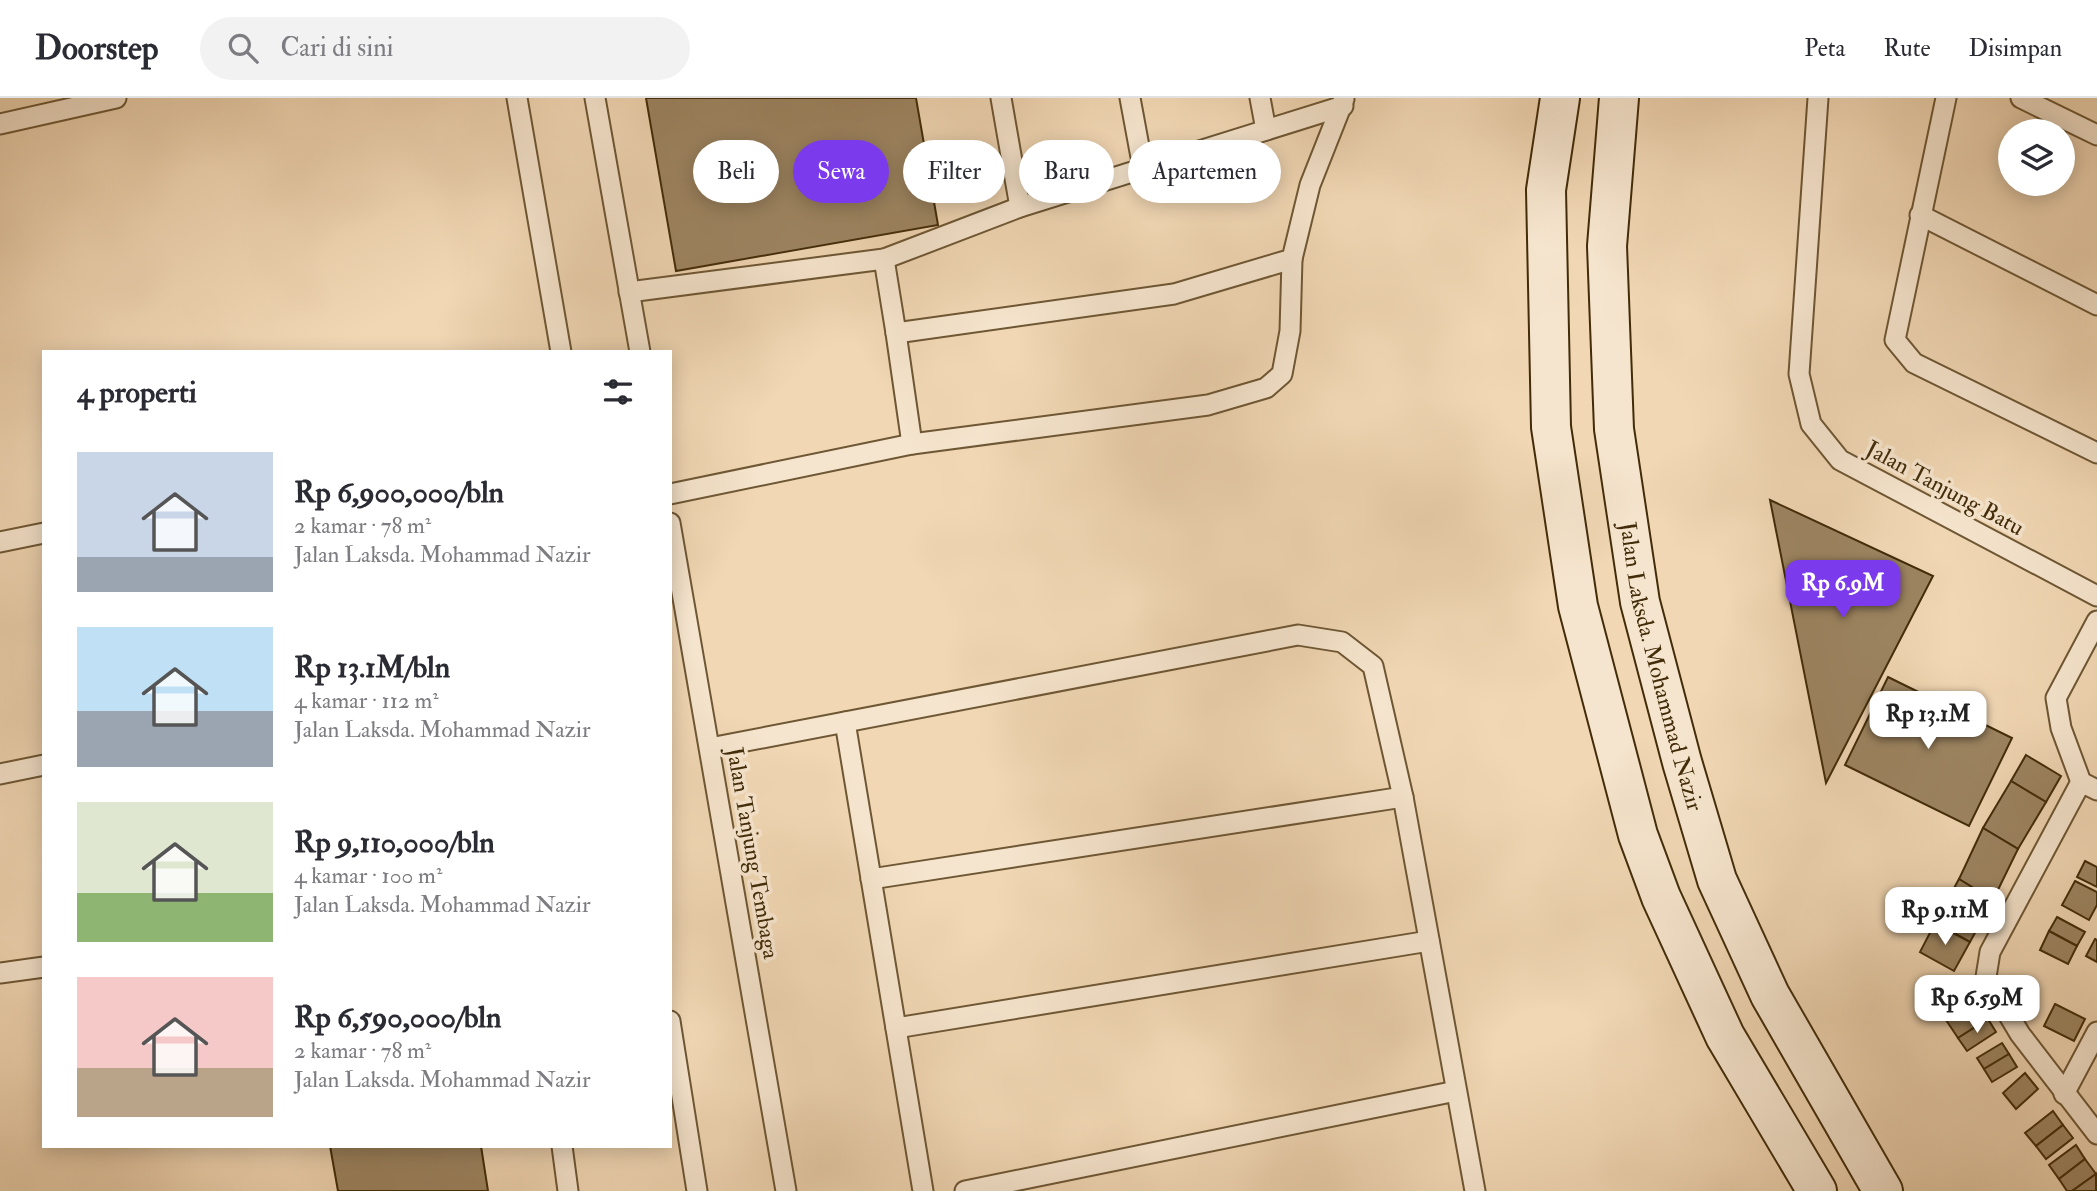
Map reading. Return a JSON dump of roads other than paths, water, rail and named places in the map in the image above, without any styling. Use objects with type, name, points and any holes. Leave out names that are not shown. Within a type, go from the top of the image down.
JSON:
[{"type":"main road","points":[[1560,98],[1546,190],[1551,427],[1578,606],[1638,835],[1661,897],[1725,1036],[1817,1191]]},
{"type":"main road","name":"Jalan Laksda. Mohammad Nazir","points":[[1619,98],[1607,246],[1614,429],[1640,602],[1682,762],[1717,880],[1770,995],[1883,1191]]},
{"type":"lane","points":[[0,124],[116,98]]},
{"type":"lane","points":[[517,98],[561,350]]},
{"type":"lane","points":[[595,98],[640,350]]},
{"type":"lane","points":[[1001,98],[1020,207]]},
{"type":"lane","points":[[1130,98],[1138,140]]},
{"type":"lane","points":[[1260,98],[1266,130]]},
{"type":"lane","name":"Jalan Tanjung Batu","points":[[1818,98],[1799,374],[1811,424],[1840,460],[2097,596]]},
{"type":"lane","points":[[1946,98],[1895,340],[1914,363],[2097,453]]},
{"type":"lane","points":[[2021,98],[2097,135]]},
{"type":"lane","points":[[1234,140],[1344,102]]},
{"type":"lane","points":[[672,494],[912,444],[1208,405],[1266,388],[1282,374],[1290,331],[1292,259],[1310,185],[1344,102]]},
{"type":"lane","points":[[629,292],[725,270],[884,259],[1020,207],[1128,174]]},
{"type":"lane","points":[[1920,215],[2097,304]]},
{"type":"lane","points":[[884,259],[912,444]]},
{"type":"lane","points":[[896,333],[1174,294],[1292,259]]},
{"type":"lane","points":[[0,542],[42,533]]},
{"type":"lane","name":"Jalan Tanjung Tembaga","points":[[672,534],[786,1191]]},
{"type":"lane","points":[[2097,621],[2056,698],[2061,729],[2089,786],[1990,952],[1986,978],[2020,1034],[2097,1134]]},
{"type":"lane","points":[[710,748],[1298,635],[1342,642],[1373,666],[1403,797],[1475,1191]]},
{"type":"lane","points":[[845,722],[923,1191]]},
{"type":"lane","points":[[0,774],[42,765]]},
{"type":"lane","points":[[871,879],[1403,797]]},
{"type":"lane","points":[[896,1028],[1429,941]]},
{"type":"lane","points":[[0,973],[42,967]]},
{"type":"lane","points":[[2064,1094],[2097,1032]]},
{"type":"lane","points":[[672,1034],[697,1191]]},
{"type":"lane","points":[[965,1191],[1456,1091]]},
{"type":"lane","points":[[562,1148],[568,1191]]}]
